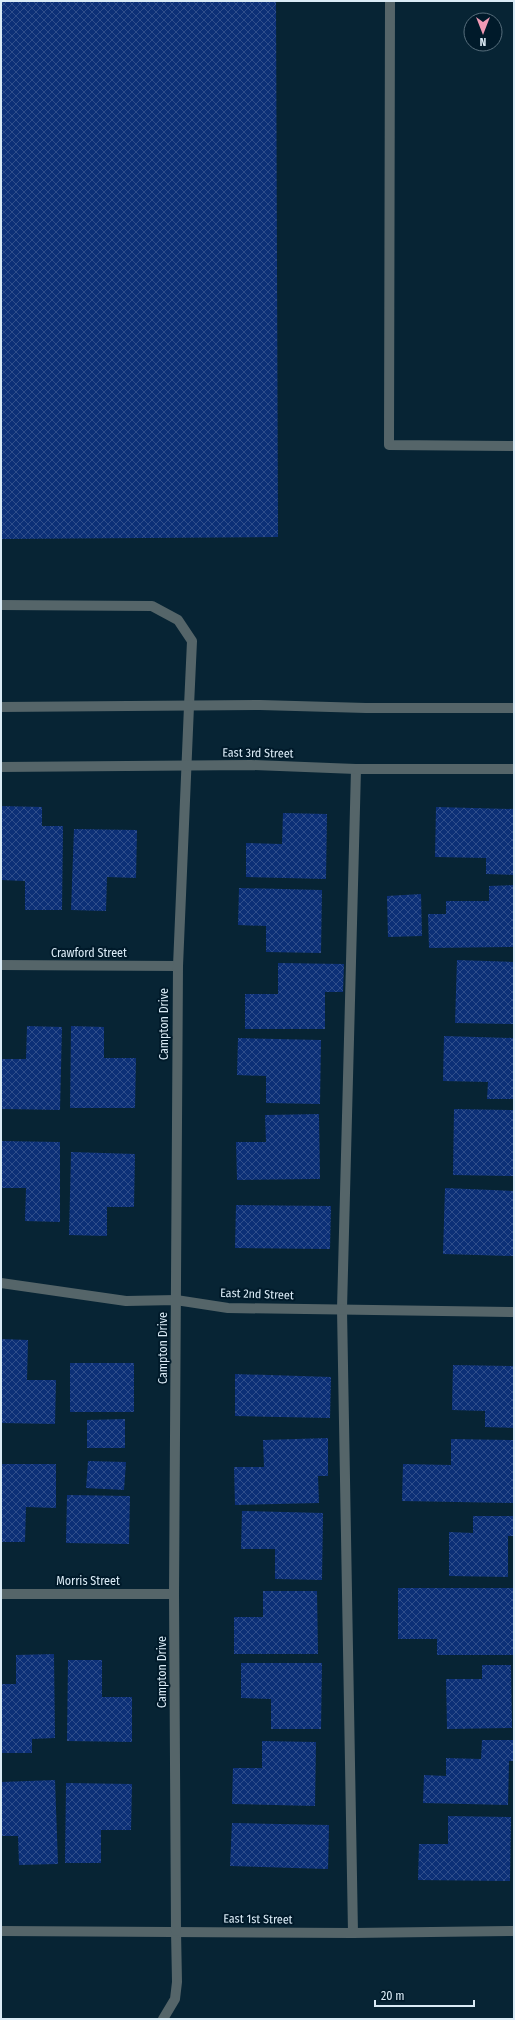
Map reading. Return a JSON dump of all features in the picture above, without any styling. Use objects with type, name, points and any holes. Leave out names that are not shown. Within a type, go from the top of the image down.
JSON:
[{"type":"street","points":[[390,1],[389,445],[514,446]]},
{"type":"street","name":"Campton Drive","points":[[1,605],[152,606],[178,620],[192,641],[178,966],[174,1594],[177,1982],[175,1999],[163,2019]]},
{"type":"street","points":[[1,707],[260,705],[366,708],[514,708]]},
{"type":"street","name":"East 3rd Street","points":[[1,767],[250,765],[356,769],[514,769]]},
{"type":"street","points":[[353,1933],[342,1309],[356,769]]},
{"type":"street","name":"Crawford Street","points":[[1,965],[178,966]]},
{"type":"street","name":"East 2nd Street","points":[[1,1283],[126,1301],[176,1300],[228,1308],[514,1312]]},
{"type":"street","name":"Morris Street","points":[[1,1594],[174,1594]]},
{"type":"street","name":"East 1st Street","points":[[1,1931],[353,1933],[514,1931]]},
{"type":"building","points":[[1,1],[276,1],[278,537],[1,539]]},
{"type":"building","points":[[1,806],[42,807],[42,826],[63,826],[62,910],[25,910],[25,881],[1,880]]},
{"type":"building","points":[[436,807],[514,809],[514,875],[486,874],[486,858],[435,857]]},
{"type":"building","points":[[283,813],[327,814],[326,879],[246,877],[246,843],[282,844]]},
{"type":"building","points":[[74,829],[137,830],[136,878],[107,877],[106,911],[71,910]]},
{"type":"building","points":[[514,885],[514,947],[429,948],[428,914],[446,914],[446,901],[489,901],[489,886]]},
{"type":"building","points":[[239,888],[322,890],[321,953],[266,952],[266,926],[238,925]]},
{"type":"building","points":[[421,894],[422,936],[388,937],[387,896]]},
{"type":"building","points":[[457,960],[514,962],[514,1024],[455,1023]]},
{"type":"building","points":[[278,963],[344,964],[343,992],[325,992],[325,1029],[245,1029],[245,994],[278,994]]},
{"type":"building","points":[[27,1026],[62,1027],[60,1110],[1,1109],[1,1059],[26,1059]]},
{"type":"building","points":[[71,1026],[104,1027],[104,1058],[136,1058],[135,1108],[70,1108]]},
{"type":"building","points":[[444,1036],[514,1038],[514,1099],[487,1099],[488,1082],[443,1081]]},
{"type":"building","points":[[238,1038],[321,1040],[320,1104],[266,1103],[266,1076],[237,1075]]},
{"type":"building","points":[[454,1109],[514,1110],[514,1176],[453,1175]]},
{"type":"building","points":[[319,1114],[320,1179],[237,1180],[236,1142],[266,1142],[265,1115]]},
{"type":"building","points":[[1,1141],[60,1142],[60,1222],[25,1221],[26,1188],[1,1188]]},
{"type":"building","points":[[71,1152],[135,1154],[134,1207],[107,1207],[107,1236],[69,1235]]},
{"type":"building","points":[[445,1188],[514,1191],[514,1256],[443,1254]]},
{"type":"building","points":[[236,1205],[331,1206],[330,1249],[235,1248]]},
{"type":"building","points":[[1,1339],[28,1340],[27,1380],[56,1380],[55,1424],[1,1423]]},
{"type":"building","points":[[70,1363],[134,1363],[134,1412],[70,1412]]},
{"type":"building","points":[[453,1365],[514,1366],[514,1428],[485,1427],[485,1411],[452,1410]]},
{"type":"building","points":[[235,1374],[331,1377],[330,1418],[235,1416]]},
{"type":"building","points":[[125,1419],[125,1448],[87,1448],[87,1420]]},
{"type":"building","points":[[328,1438],[328,1476],[318,1476],[319,1503],[235,1505],[234,1467],[264,1467],[263,1440]]},
{"type":"building","points":[[451,1439],[514,1440],[514,1503],[402,1501],[403,1464],[451,1465]]},
{"type":"building","points":[[88,1461],[126,1462],[124,1490],[86,1488]]},
{"type":"building","points":[[1,1464],[56,1464],[56,1508],[26,1507],[25,1542],[1,1542]]},
{"type":"building","points":[[67,1495],[130,1496],[129,1544],[66,1543]]},
{"type":"building","points":[[242,1511],[323,1513],[322,1580],[275,1579],[275,1549],[241,1549]]},
{"type":"building","points":[[473,1516],[514,1516],[514,1536],[508,1536],[508,1577],[449,1576],[449,1532],[473,1533]]},
{"type":"building","points":[[398,1588],[514,1588],[514,1655],[437,1655],[437,1639],[398,1639]]},
{"type":"building","points":[[263,1591],[317,1591],[318,1654],[234,1654],[234,1617],[263,1617]]},
{"type":"building","points":[[54,1654],[55,1738],[32,1739],[32,1753],[1,1753],[1,1684],[16,1684],[16,1655]]},
{"type":"building","points":[[68,1660],[102,1660],[102,1697],[132,1697],[132,1742],[67,1741]]},
{"type":"building","points":[[241,1663],[322,1663],[321,1729],[271,1729],[271,1699],[241,1698]]},
{"type":"building","points":[[482,1665],[511,1665],[512,1728],[447,1729],[446,1679],[482,1679]]},
{"type":"building","points":[[482,1740],[514,1740],[514,1761],[509,1761],[508,1805],[423,1803],[424,1775],[446,1776],[446,1758],[481,1759]]},
{"type":"building","points":[[262,1741],[316,1742],[315,1806],[232,1804],[233,1768],[262,1768]]},
{"type":"building","points":[[55,1780],[58,1864],[19,1865],[18,1836],[1,1836],[1,1782]]},
{"type":"building","points":[[66,1783],[132,1784],[131,1830],[101,1830],[101,1863],[65,1863]]},
{"type":"building","points":[[448,1816],[511,1817],[510,1881],[418,1880],[419,1844],[448,1844]]},
{"type":"building","points":[[232,1823],[329,1825],[328,1869],[230,1866]]}]
